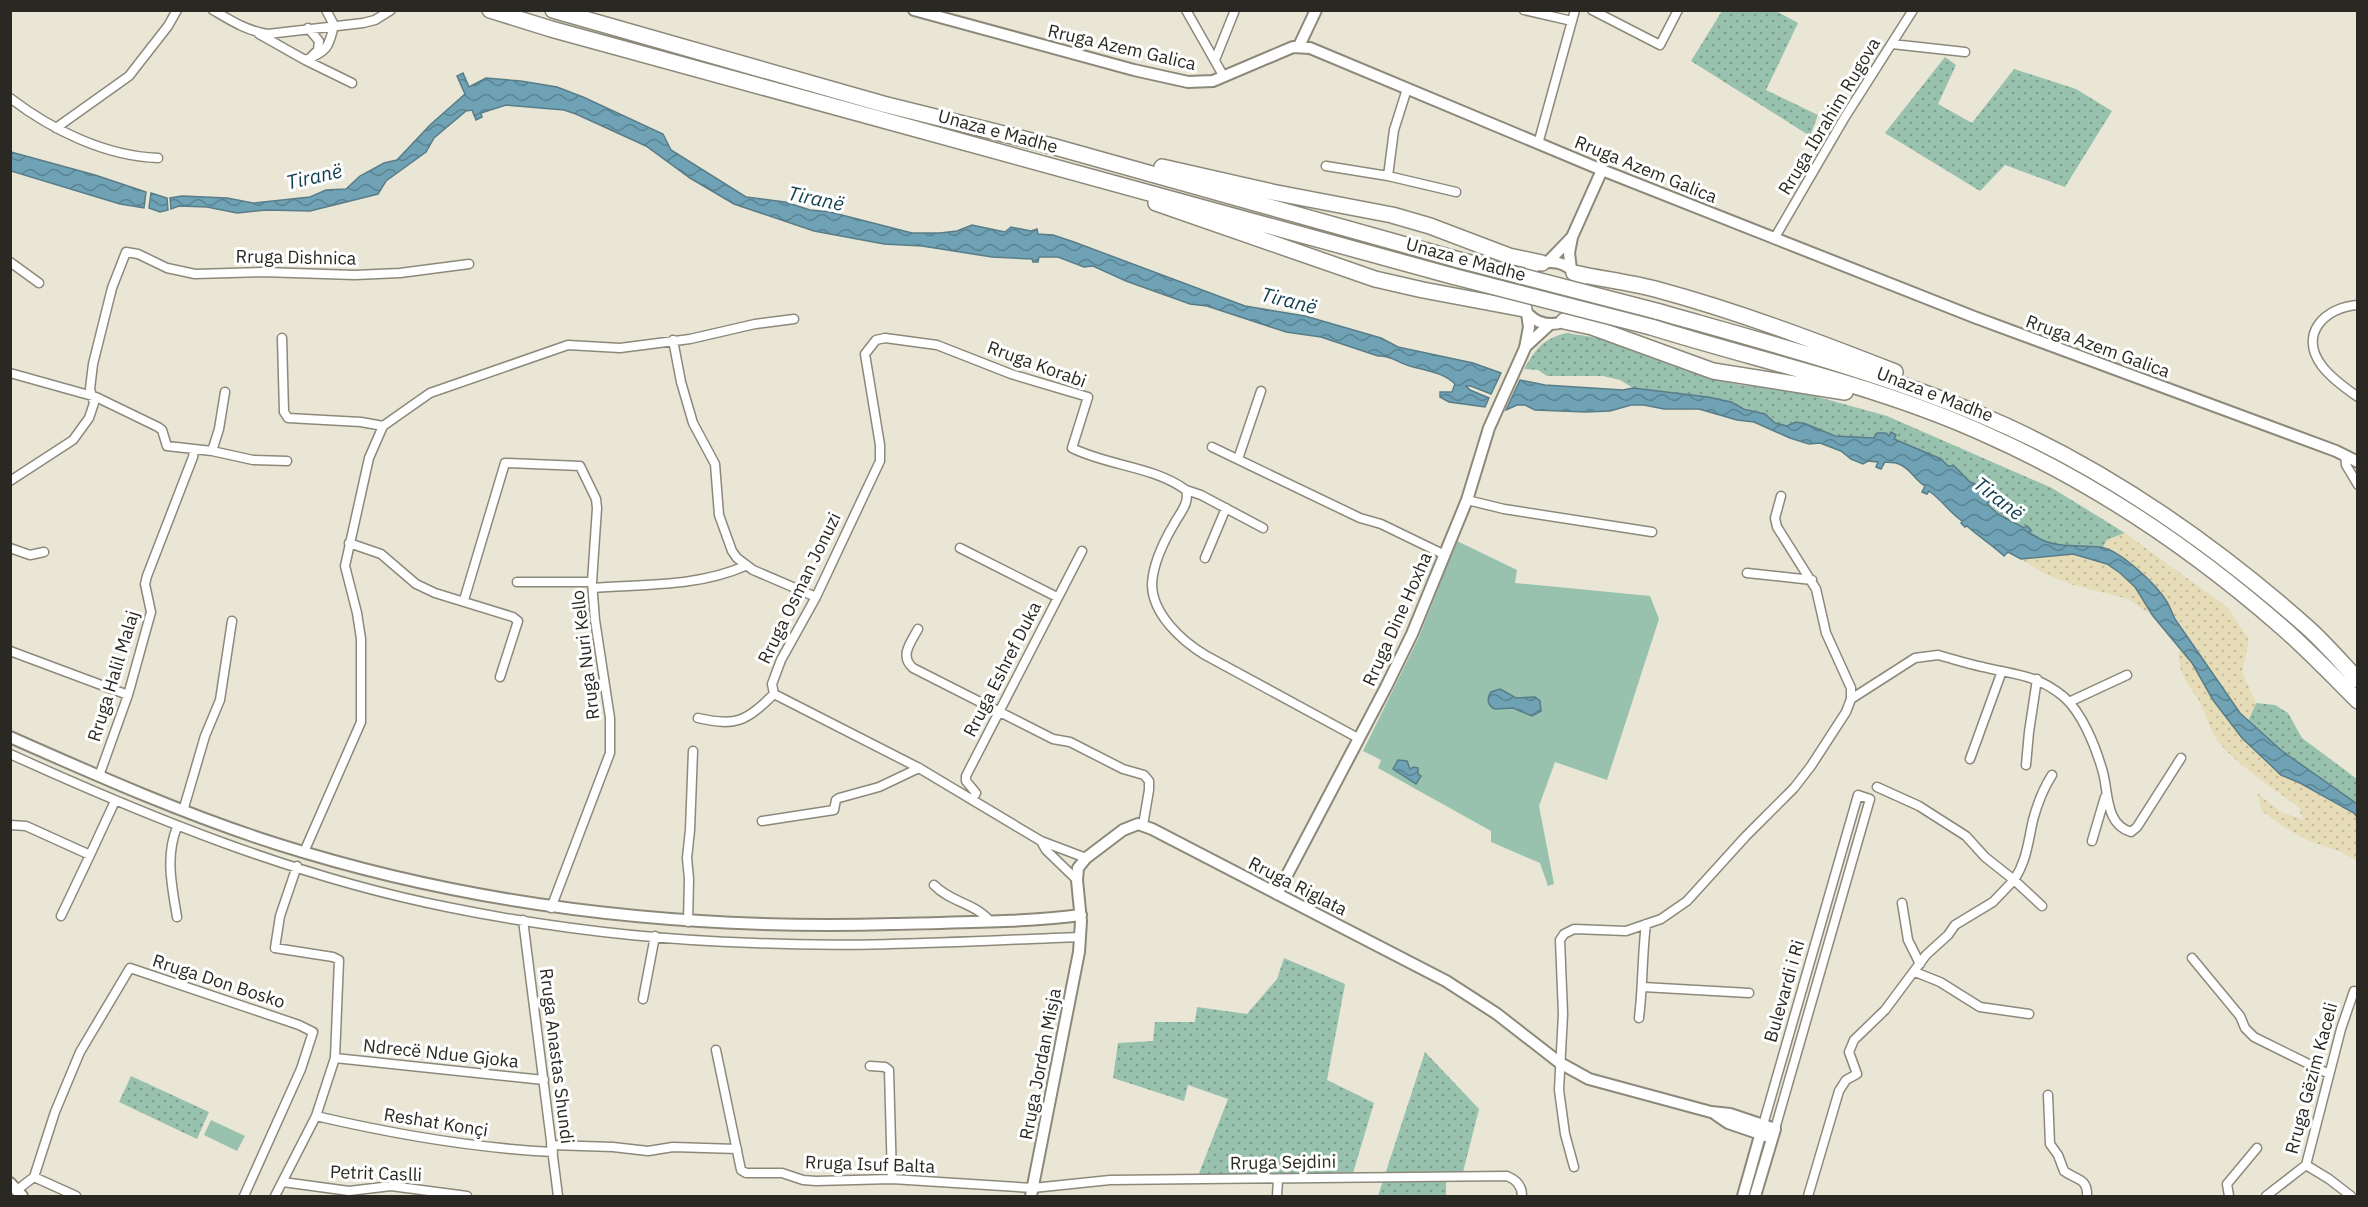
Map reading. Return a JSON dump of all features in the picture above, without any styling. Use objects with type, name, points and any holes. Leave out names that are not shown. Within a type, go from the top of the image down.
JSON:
[{"type":"highway","name":"Unaza e Madhe","points":[[490,10],[551,29],[1452,276],[1651,327],[1897,399],[1988,435],[2042,461],[2164,534],[2233,586],[2284,629],[2358,700]]},
{"type":"highway","name":"Unaza e Madhe","points":[[553,10],[884,104],[1048,145],[1459,260],[1656,311],[1852,368],[1923,392],[2010,428],[2125,490],[2205,545],[2253,582],[2309,629],[2358,680]]},
{"type":"highway","points":[[963,124],[1020,131],[1203,177],[1392,215],[1430,226],[1509,256],[1545,263]]},
{"type":"highway","points":[[959,141],[1054,174],[1170,207],[1376,279],[1526,311]]},
{"type":"highway","points":[[1572,271],[1657,290],[1808,338],[1985,408],[2072,454],[2088,465],[2094,473]]},
{"type":"highway","points":[[1557,322],[1593,327],[1713,371],[1842,391],[1883,403],[1986,443],[2075,486],[2100,495]]},
{"type":"main road","name":"Rruga Azem Galica","points":[[914,10],[938,14],[1162,77],[1202,83],[1224,77],[1299,46],[1310,48],[1538,144],[1774,238],[1974,317],[2358,462]]},
{"type":"main road","points":[[1299,46],[1316,10]]},
{"type":"main road","name":"Rruga Dine Hoxha","points":[[1525,348],[1557,322],[1573,315],[1581,300],[1580,284],[1572,271],[1569,252],[1572,237],[1602,170]]},
{"type":"main road","name":"Rruga Dine Hoxha","points":[[1277,894],[1399,661],[1467,500],[1489,428],[1525,348],[1528,327],[1526,311],[1520,294],[1522,280],[1531,269],[1545,263],[1572,237]]},
{"type":"main road","points":[[1545,263],[1558,263],[1572,271]]},
{"type":"main road","points":[[1526,311],[1541,323],[1557,322]]},
{"type":"main road","points":[[10,738],[183,811],[304,852],[412,881],[551,908],[688,922],[803,926],[990,921],[1081,915]]},
{"type":"main road","points":[[1080,937],[1078,868],[1086,858],[1131,825],[1143,825]]},
{"type":"main road","name":"Rruga Riglata","points":[[1143,825],[1474,998],[1560,1063],[1589,1079],[1604,1085],[1711,1112],[1730,1114],[1774,1133]]},
{"type":"main road","name":"Rruga Jordan Misja","points":[[1032,1192],[1080,937]]},
{"type":"main road","name":"Bulevardi i Ri","points":[[1743,1197],[1762,1129]]},
{"type":"main road","name":"Bulevardi i Ri","points":[[1755,1197],[1774,1133]]},
{"type":"street","points":[[56,128],[129,76],[168,26],[177,10]]},
{"type":"street","points":[[213,10],[352,83]]},
{"type":"street","points":[[305,60],[320,55],[328,47],[334,25],[326,10]]},
{"type":"street","points":[[256,32],[268,34],[375,20],[391,10]]},
{"type":"street","points":[[1186,10],[1224,77]]},
{"type":"street","points":[[1215,60],[1235,10]]},
{"type":"street","points":[[1524,10],[1572,21]]},
{"type":"street","points":[[1538,144],[1575,10]]},
{"type":"street","points":[[1592,10],[1660,45],[1678,10]]},
{"type":"street","name":"Rruga Ibrahim Rugova","points":[[1774,238],[1845,117],[1913,10]]},
{"type":"street","points":[[305,60],[318,50],[319,41],[308,28]]},
{"type":"street","points":[[1892,44],[1965,52]]},
{"type":"street","points":[[1388,176],[1394,130],[1407,89]]},
{"type":"street","points":[[10,98],[40,120],[95,144],[126,154],[158,158]]},
{"type":"street","points":[[1326,166],[1388,176],[1456,192]]},
{"type":"street","name":"Rruga Dishnica","points":[[91,396],[93,364],[112,288],[126,252],[138,254],[167,268],[195,274],[262,272],[355,275],[400,273],[470,264]]},
{"type":"street","points":[[10,262],[39,283]]},
{"type":"street","points":[[2358,304],[2346,305],[2323,317],[2314,331],[2312,342],[2320,364],[2340,384],[2358,397]]},
{"type":"street","points":[[304,852],[361,722],[361,639],[345,566],[369,458],[383,426],[430,393],[568,345],[620,348],[711,335],[755,324],[794,319]]},
{"type":"street","points":[[282,338],[285,412],[288,418],[361,422],[383,426]]},
{"type":"street","name":"Rruga Korabi","points":[[872,344],[876,340],[885,338],[937,345],[1011,374],[1088,398],[1072,447],[1088,455],[1157,475],[1186,490]]},
{"type":"street","points":[[673,340],[681,382],[693,423],[715,464],[719,515],[732,551],[745,566],[816,597]]},
{"type":"street","name":"Rruga Osman Jonuzi","points":[[872,344],[864,360],[880,445],[880,461],[816,597],[778,667],[772,684],[774,694],[919,768],[1041,841],[1086,858]]},
{"type":"street","points":[[10,373],[91,396],[158,427],[162,430],[168,446],[212,451],[253,460],[287,461]]},
{"type":"street","points":[[1238,459],[1261,391]]},
{"type":"street","points":[[212,451],[225,392]]},
{"type":"street","points":[[10,480],[76,437],[93,410],[94,403],[91,396]]},
{"type":"street","points":[[1212,447],[1360,518],[1381,524],[1443,554]]},
{"type":"street","name":"Rruga Halil Malaj","points":[[99,776],[128,695],[151,612],[146,584],[147,576],[193,457],[194,449]]},
{"type":"street","points":[[2344,455],[2346,465],[2358,485]]},
{"type":"street","name":"Rruga Nuri Kello","points":[[464,600],[505,463],[580,466],[596,499],[597,508],[593,585],[595,620],[610,718],[610,753],[551,908]]},
{"type":"street","points":[[1263,528],[1201,495],[1186,490],[1186,502],[1161,550],[1152,582],[1155,600],[1175,633],[1193,648],[1358,738]]},
{"type":"street","points":[[1574,1167],[1561,1110],[1560,1063],[1563,1014],[1560,940],[1564,934],[1574,929],[1626,931],[1661,919],[1687,901],[1746,836],[1794,788],[1824,748],[1846,712],[1851,699],[1851,688],[1826,633],[1816,589],[1777,527],[1775,518],[1781,496]]},
{"type":"street","points":[[1467,500],[1504,510],[1652,532]]},
{"type":"street","points":[[1205,558],[1226,508]]},
{"type":"street","points":[[349,543],[381,554],[416,584],[435,593],[464,600],[513,617],[518,621],[500,677]]},
{"type":"street","points":[[10,548],[30,555],[44,552]]},
{"type":"street","points":[[960,549],[1057,597]]},
{"type":"street","name":"Rruga Eshref Duka","points":[[972,800],[976,793],[966,781],[966,776],[1082,551]]},
{"type":"street","points":[[517,582],[593,585],[693,581],[729,573],[745,566]]},
{"type":"street","points":[[1747,573],[1812,580]]},
{"type":"street","points":[[183,811],[205,736],[220,700],[232,621]]},
{"type":"street","points":[[918,629],[905,655],[909,664],[1053,739],[1070,742],[1123,769],[1144,775],[1149,781],[1149,789],[1143,825]]},
{"type":"street","points":[[10,651],[128,695]]},
{"type":"street","points":[[1851,699],[1915,658],[1924,656],[1938,655],[2037,680],[2069,702],[2084,726],[2101,764],[2105,796],[2115,820],[2131,832],[2181,758]]},
{"type":"street","points":[[1970,759],[2002,671]]},
{"type":"street","points":[[2069,702],[2127,675]]},
{"type":"street","points":[[2026,765],[2037,680]]},
{"type":"street","points":[[698,718],[716,722],[738,721],[748,716],[774,694]]},
{"type":"street","points":[[688,922],[690,879],[687,858],[693,751]]},
{"type":"street","points":[[10,754],[177,826],[297,866],[413,899],[523,920],[655,936],[755,944],[1080,937]]},
{"type":"street","points":[[762,820],[813,815],[834,810],[836,800],[839,798],[879,787],[919,768]]},
{"type":"street","points":[[1808,1197],[1839,1091],[1846,1080],[1857,1074],[1849,1052],[1850,1046],[1885,1010],[1926,955],[1948,935],[1955,925],[1993,902],[2014,880],[2025,861],[2036,811],[2052,776]]},
{"type":"street","points":[[1877,787],[1919,806],[1966,836],[1985,857],[2042,906]]},
{"type":"street","name":"Bulevardi i Ri","points":[[1762,1129],[1858,795],[1870,799],[1774,1133]]},
{"type":"street","points":[[2092,841],[2105,796]]},
{"type":"street","points":[[61,916],[115,801]]},
{"type":"street","points":[[10,825],[26,826],[90,855]]},
{"type":"street","points":[[177,826],[169,858],[177,917]]},
{"type":"street","name":"Rruga Osman Jonuzi","points":[[1041,841],[1046,850],[1077,880]]},
{"type":"street","points":[[275,1197],[316,1116],[335,1059],[339,960],[333,957],[275,948],[280,916],[297,866]]},
{"type":"street","points":[[934,885],[949,897],[978,909],[990,921]]},
{"type":"street","points":[[1902,903],[1908,940],[1917,968],[1980,1007],[2029,1014]]},
{"type":"street","name":"Rruga Anastas Shundi","points":[[523,920],[558,1197]]},
{"type":"street","points":[[1639,1018],[1643,987],[1642,953],[1647,924]]},
{"type":"street","points":[[643,999],[655,936]]},
{"type":"street","points":[[2192,958],[2240,1016],[2245,1028],[2254,1037],[2329,1074]]},
{"type":"street","name":"Rruga Don Bosko","points":[[34,1177],[55,1112],[80,1052],[130,968],[299,1024],[313,1032],[301,1069],[244,1197]]},
{"type":"street","points":[[1643,987],[1749,993]]},
{"type":"street","name":"Rruga Gëzim Kaceli","points":[[2266,1197],[2306,1165],[2350,999],[2354,991],[2358,993]]},
{"type":"street","points":[[552,1148],[614,1147],[648,1151],[673,1147],[738,1149],[716,1050]]},
{"type":"street","name":"Ndrecë Ndue Gjoka","points":[[335,1059],[544,1080]]},
{"type":"street","points":[[870,1066],[885,1067],[889,1070],[892,1179]]},
{"type":"street","points":[[2048,1095],[2050,1144],[2058,1155],[2064,1171],[2085,1182],[2088,1188],[2087,1197]]},
{"type":"street","name":"Reshat Konçi","points":[[316,1116],[360,1126],[482,1146],[552,1148]]},
{"type":"street","points":[[2229,1197],[2227,1184],[2257,1148]]},
{"type":"street","name":"Rruga Isuf Balta","points":[[738,1149],[743,1172],[782,1173],[803,1180],[816,1181],[892,1179],[1032,1192]]},
{"type":"street","points":[[2306,1165],[2324,1175],[2351,1197]]},
{"type":"street","name":"Rruga Sejdini","points":[[1032,1192],[1110,1180],[1507,1176],[1518,1183],[1522,1197]]},
{"type":"street","points":[[17,1190],[34,1177],[76,1197]]},
{"type":"street","points":[[1277,1197],[1278,1180]]},
{"type":"street","name":"Petrit Caslli","points":[[283,1182],[349,1191],[391,1186],[467,1197]]},
{"type":"green space","points":[[1722,11],[1776,11],[1798,23],[1766,90],[1818,115],[1810,136],[1691,61]]},
{"type":"green space","points":[[1945,57],[1956,65],[1938,104],[1972,123],[2014,69],[2076,89],[2112,111],[2065,187],[2005,165],[1980,191],[1885,133]]},
{"type":"green space","points":[[1566,333],[1600,338],[1710,378],[1741,385],[1793,390],[1887,416],[2052,488],[2125,533],[2107,540],[2103,547],[2060,546],[2040,540],[2026,526],[2024,528],[1998,514],[1987,504],[1991,500],[1978,485],[1970,482],[1954,466],[1948,466],[1941,460],[1894,439],[1891,433],[1889,437],[1835,436],[1806,424],[1796,422],[1787,426],[1775,423],[1765,414],[1708,397],[1633,388],[1620,380],[1603,376],[1547,376],[1538,370],[1524,369],[1540,346]]},
{"type":"green space","points":[[1457,541],[1517,570],[1515,583],[1650,596],[1659,619],[1607,780],[1555,762],[1539,806],[1554,884],[1548,886],[1540,863],[1491,842],[1491,831],[1378,768],[1381,760],[1363,751],[1419,637]]},
{"type":"green space","points":[[2256,703],[2275,705],[2288,713],[2302,738],[2357,779],[2357,804],[2287,755],[2248,721]]},
{"type":"green space","points":[[1284,958],[1345,984],[1327,1080],[1374,1103],[1353,1173],[1198,1176],[1228,1099],[1188,1085],[1184,1101],[1113,1078],[1118,1043],[1153,1041],[1155,1022],[1195,1022],[1197,1007],[1247,1014],[1277,979]]},
{"type":"green space","points":[[1425,1052],[1479,1109],[1463,1172],[1446,1172],[1446,1196],[1378,1196]]},
{"type":"green space","points":[[131,1076],[209,1112],[197,1139],[119,1102]]},
{"type":"green space","points":[[211,1120],[245,1136],[237,1151],[204,1135]]},
{"type":"sand","points":[[2125,533],[2227,607],[2249,640],[2242,672],[2256,703],[2248,721],[2226,696],[2159,591],[2119,555],[2103,547],[2107,540]]},
{"type":"sand","points":[[2073,554],[2099,562],[2123,574],[2135,587],[2153,616],[2128,599],[2073,585],[2043,573],[2021,559]]},
{"type":"sand","points":[[2180,648],[2224,715],[2243,738],[2281,775],[2354,813],[2357,817],[2357,861],[2341,852],[2309,841],[2262,811],[2257,793],[2281,812],[2305,820],[2299,811],[2302,810],[2246,768],[2218,741],[2201,704],[2183,675],[2179,662]]},
{"type":"water","points":[[463,73],[469,87],[486,78],[521,81],[557,87],[583,97],[663,134],[671,150],[746,197],[785,202],[810,210],[830,212],[912,233],[957,231],[972,225],[1005,232],[1011,227],[1031,231],[1037,229],[1038,234],[1053,235],[1074,242],[1245,306],[1305,316],[1381,338],[1398,347],[1473,363],[1501,373],[1491,394],[1466,386],[1489,398],[1485,407],[1449,402],[1440,397],[1440,392],[1452,392],[1455,384],[1440,374],[1321,337],[1286,332],[1207,306],[1190,304],[1126,281],[1093,266],[1084,267],[1058,257],[1039,257],[1038,262],[1033,262],[1032,259],[992,257],[922,246],[884,244],[814,231],[734,204],[690,178],[646,146],[564,110],[506,105],[481,113],[482,117],[476,120],[472,110],[466,111],[434,138],[426,152],[386,181],[378,194],[310,211],[266,210],[237,213],[207,207],[179,206],[171,209],[170,198],[182,196],[227,198],[253,203],[310,197],[326,190],[346,189],[360,176],[384,163],[397,160],[430,125],[465,94],[457,76]]},
{"type":"water","points":[[11,152],[95,175],[146,192],[144,208],[120,204],[11,171]]},
{"type":"water","points":[[151,193],[167,198],[168,210],[160,212],[149,208]]},
{"type":"water","points":[[1520,380],[1545,385],[1623,390],[1633,388],[1708,397],[1765,414],[1775,423],[1787,426],[1796,422],[1806,424],[1835,436],[1874,438],[1877,433],[1886,433],[1889,436],[1891,432],[1896,435],[1894,439],[1941,459],[1948,466],[1954,466],[1970,482],[1978,485],[1991,500],[1987,504],[1998,514],[2024,528],[2027,526],[2031,530],[2029,532],[2038,538],[2054,544],[2108,549],[2137,569],[2162,595],[2175,619],[2240,713],[2282,751],[2357,804],[2357,817],[2354,813],[2300,783],[2281,775],[2242,738],[2213,700],[2192,663],[2153,616],[2135,587],[2107,564],[2073,554],[2021,559],[2008,552],[2004,556],[1967,526],[1965,527],[1962,521],[1929,491],[1927,494],[1922,492],[1925,486],[1897,463],[1885,462],[1881,469],[1876,467],[1878,462],[1868,461],[1863,464],[1851,459],[1841,451],[1820,443],[1809,444],[1754,422],[1737,420],[1699,409],[1664,409],[1631,405],[1610,411],[1586,412],[1535,410],[1525,405],[1517,405],[1506,410]]},
{"type":"water","points":[[1500,689],[1516,698],[1535,697],[1540,701],[1541,711],[1532,716],[1513,708],[1493,708],[1489,704],[1489,697],[1491,692]]},
{"type":"water","points":[[1398,760],[1407,761],[1410,769],[1418,768],[1418,774],[1421,776],[1416,784],[1393,769]]},
{"type":"water label","name":"Tiranë","points":[[314,176]]},
{"type":"water label","name":"Tiranë","points":[[816,198]]},
{"type":"water label","name":"Tiranë","points":[[1289,300]]},
{"type":"water label","name":"Tiranë","points":[[1999,498]]}]
